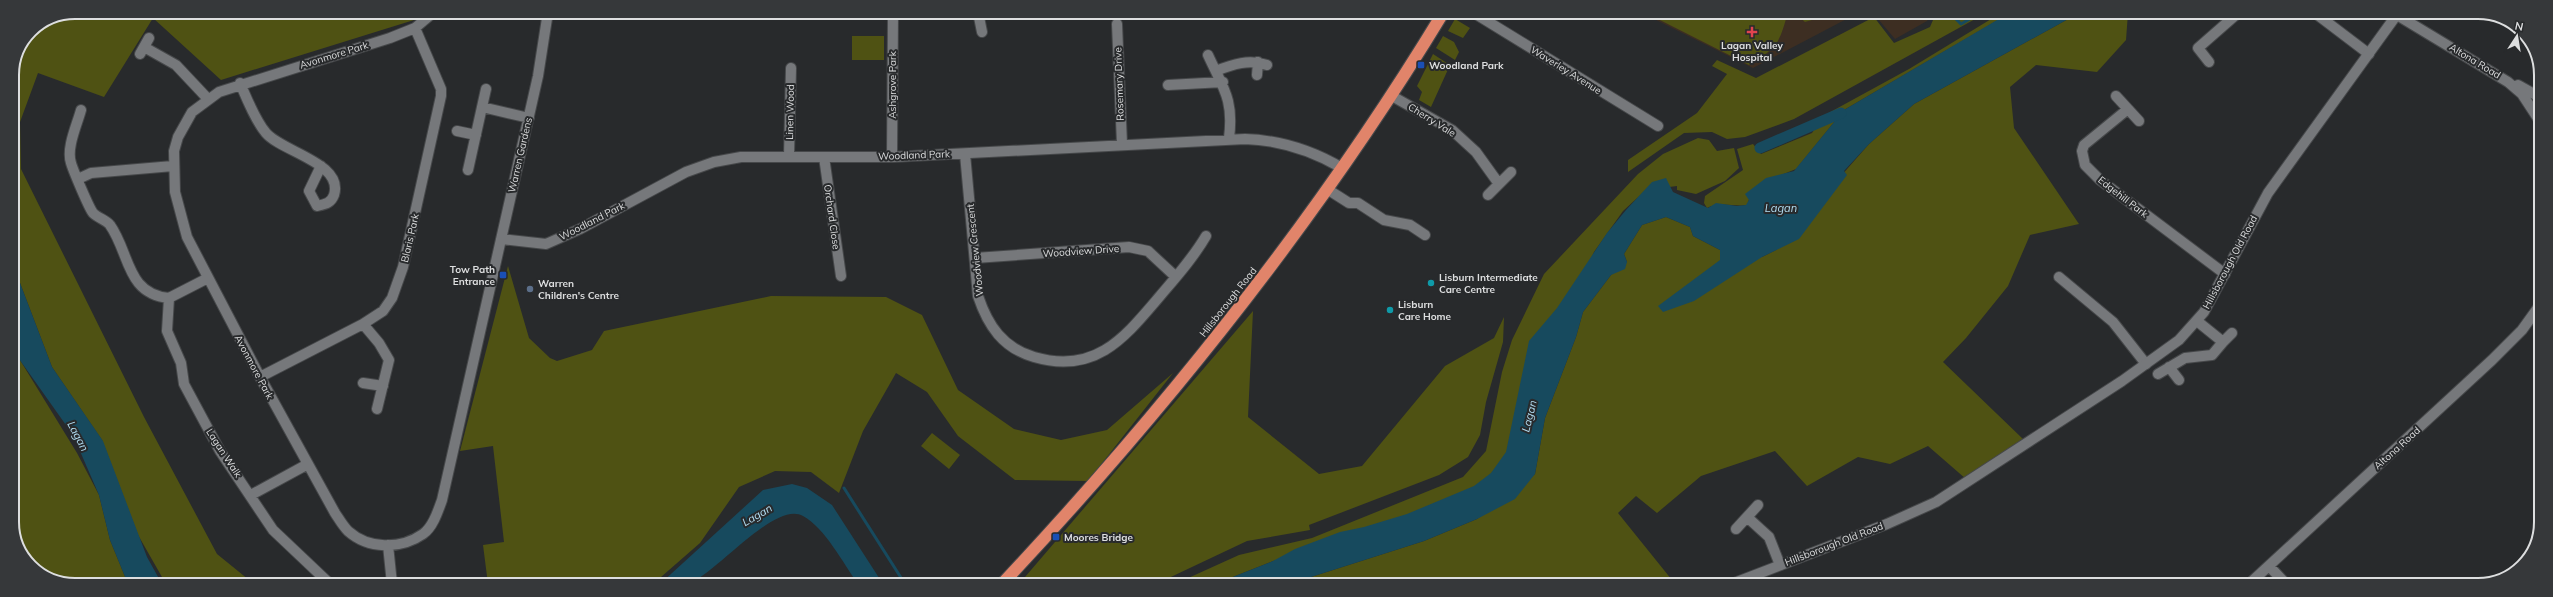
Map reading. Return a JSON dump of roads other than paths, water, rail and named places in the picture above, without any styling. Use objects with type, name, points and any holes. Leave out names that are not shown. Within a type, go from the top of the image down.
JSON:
[{"type":"highway","name":"Hillsborough Road","points":[[1008,578],[1064,518],[1178,384],[1254,291],[1392,96],[1439,19]]},
{"type":"street","name":"Avonmore Park","points":[[426,19],[415,28],[390,38],[240,83],[208,99],[192,112],[185,123],[176,144],[173,166],[175,192],[187,237],[260,377],[335,513],[347,530],[374,545],[401,544],[424,534],[439,510],[487,297]]},
{"type":"street","name":"Warren Gardens","points":[[487,297],[540,68],[547,19]]},
{"type":"street","name":"Ashgrove Park","points":[[892,157],[893,19]]},
{"type":"street","points":[[979,19],[982,32]]},
{"type":"street","name":"Waverley Avenue","points":[[1484,19],[1658,126]]},
{"type":"street","points":[[2209,62],[2198,48],[2229,19]]},
{"type":"street","points":[[2323,19],[2369,54]]},
{"type":"street","name":"Hillsborough Old Road","points":[[1748,578],[1917,512],[1968,482],[2146,364],[2179,340],[2197,321],[2225,274],[2268,193],[2394,19]]},
{"type":"street","name":"Altona Road","points":[[2405,19],[2494,72],[2522,94],[2534,112]]},
{"type":"street","name":"Rosemary Drive","points":[[1117,24],[1122,144]]},
{"type":"street","name":"Blaris Park","points":[[260,377],[364,324],[383,310],[387,304],[403,267],[441,101],[441,89],[415,28]]},
{"type":"street","points":[[144,46],[176,64],[208,99]]},
{"type":"street","points":[[1208,55],[1223,82],[1229,101],[1229,138]]},
{"type":"street","points":[[1216,71],[1229,65],[1263,63],[1257,75]]},
{"type":"street","name":"Linen Wood","points":[[789,156],[791,68]]},
{"type":"street","points":[[2494,72],[2534,94]]},
{"type":"street","points":[[1168,85],[1223,82]]},
{"type":"street","points":[[240,83],[266,133],[282,145],[321,166]]},
{"type":"street","points":[[468,170],[486,89]]},
{"type":"street","name":"Cherry Vale","points":[[1392,96],[1452,130],[1476,152],[1499,184]]},
{"type":"street","points":[[2116,96],[2139,121]]},
{"type":"street","points":[[482,107],[529,118]]},
{"type":"street","name":"Edgehill Park","points":[[2128,109],[2084,145],[2082,158],[2085,165],[2111,189],[2225,274]]},
{"type":"street","points":[[81,110],[71,149],[70,163],[92,211],[109,224],[126,263],[139,284],[148,293],[169,298],[208,278]]},
{"type":"street","points":[[457,131],[476,135]]},
{"type":"street","name":"Woodland Park","points":[[501,240],[546,244],[580,229],[686,172],[714,162],[741,157],[892,157],[1229,138],[1277,142],[1319,156],[1342,168]]},
{"type":"street","name":"Woodview Crescent","points":[[965,154],[978,296],[985,315],[994,332],[1018,353],[1041,359],[1070,362],[1089,358],[1109,348],[1126,336],[1194,256],[1206,236]]},
{"type":"street","name":"Orchard Close","points":[[824,157],[841,276]]},
{"type":"street","points":[[78,179],[91,173],[173,166]]},
{"type":"street","points":[[1488,195],[1511,172]]},
{"type":"street","points":[[1327,189],[1349,203],[1358,204],[1384,220],[1410,225],[1425,235]]},
{"type":"street","name":"Woodview Drive","points":[[975,258],[1129,247],[1148,251],[1176,277]]},
{"type":"street","points":[[2058,277],[2113,322],[2146,364]]},
{"type":"street","name":"Lagan Walk","points":[[169,298],[167,331],[181,363],[184,384],[220,451],[251,495],[273,530],[324,578]]},
{"type":"street","name":"Altona Road","points":[[2256,578],[2492,360],[2522,330],[2534,313]]},
{"type":"street","points":[[2197,321],[2224,342]]},
{"type":"street","points":[[364,324],[380,343],[388,360],[377,408]]},
{"type":"street","points":[[2158,374],[2185,358],[2212,355],[2232,333]]},
{"type":"street","points":[[2169,367],[2179,380]]},
{"type":"street","points":[[363,383],[382,386]]},
{"type":"street","points":[[251,495],[308,464]]},
{"type":"street","points":[[1736,529],[1758,505]]},
{"type":"street","points":[[1748,517],[1769,537],[1780,565]]},
{"type":"street","points":[[388,545],[391,578]]},
{"type":"street","points":[[2269,566],[2280,578]]},
{"type":"water","name":"Lagan","points":[[1999,19],[2068,19],[1914,104],[1869,144],[1844,171],[1847,175],[1799,239],[1762,257],[1694,301],[1663,312],[1658,306],[1720,260],[1720,250],[1693,236],[1690,227],[1666,217],[1642,225],[1624,254],[1627,262],[1625,269],[1611,275],[1583,312],[1576,337],[1545,418],[1535,474],[1515,499],[1477,519],[1424,541],[1308,578],[1230,578],[1273,561],[1295,549],[1340,532],[1364,527],[1407,514],[1474,486],[1491,473],[1506,452],[1529,341],[1557,308],[1607,233],[1652,182],[1666,178],[1673,192],[1708,208],[1716,203],[1737,206],[1746,205],[1749,200],[1745,194],[1766,178],[1794,171],[1844,110]]},
{"type":"water","points":[[19,280],[52,367],[103,441],[147,557],[159,578],[126,578],[110,540],[99,495],[73,435],[19,359]]},
{"type":"water","points":[[792,484],[807,488],[832,505],[879,578],[854,578],[819,529],[803,516],[791,514],[777,519],[761,528],[700,578],[667,578],[763,490]]},
{"type":"waterway","points":[[1956,19],[1961,24],[1970,19]]},
{"type":"waterway","points":[[1760,148],[1841,113]]},
{"type":"waterway","points":[[844,488],[901,578]]},
{"type":"place","name":"Lagan Valley Hospital","points":[[1752,32]]},
{"type":"place","name":"Woodland Park","points":[[1421,65]]},
{"type":"place","name":"Tow Path Entrance","points":[[503,275]]},
{"type":"place","name":"Lisburn Intermediate Care Centre","points":[[1431,283]]},
{"type":"place","name":"Warren Children's Centre","points":[[530,289]]},
{"type":"place","name":"Lisburn Care Home","points":[[1390,310]]},
{"type":"place","name":"Moores Bridge","points":[[1056,537]]}]
